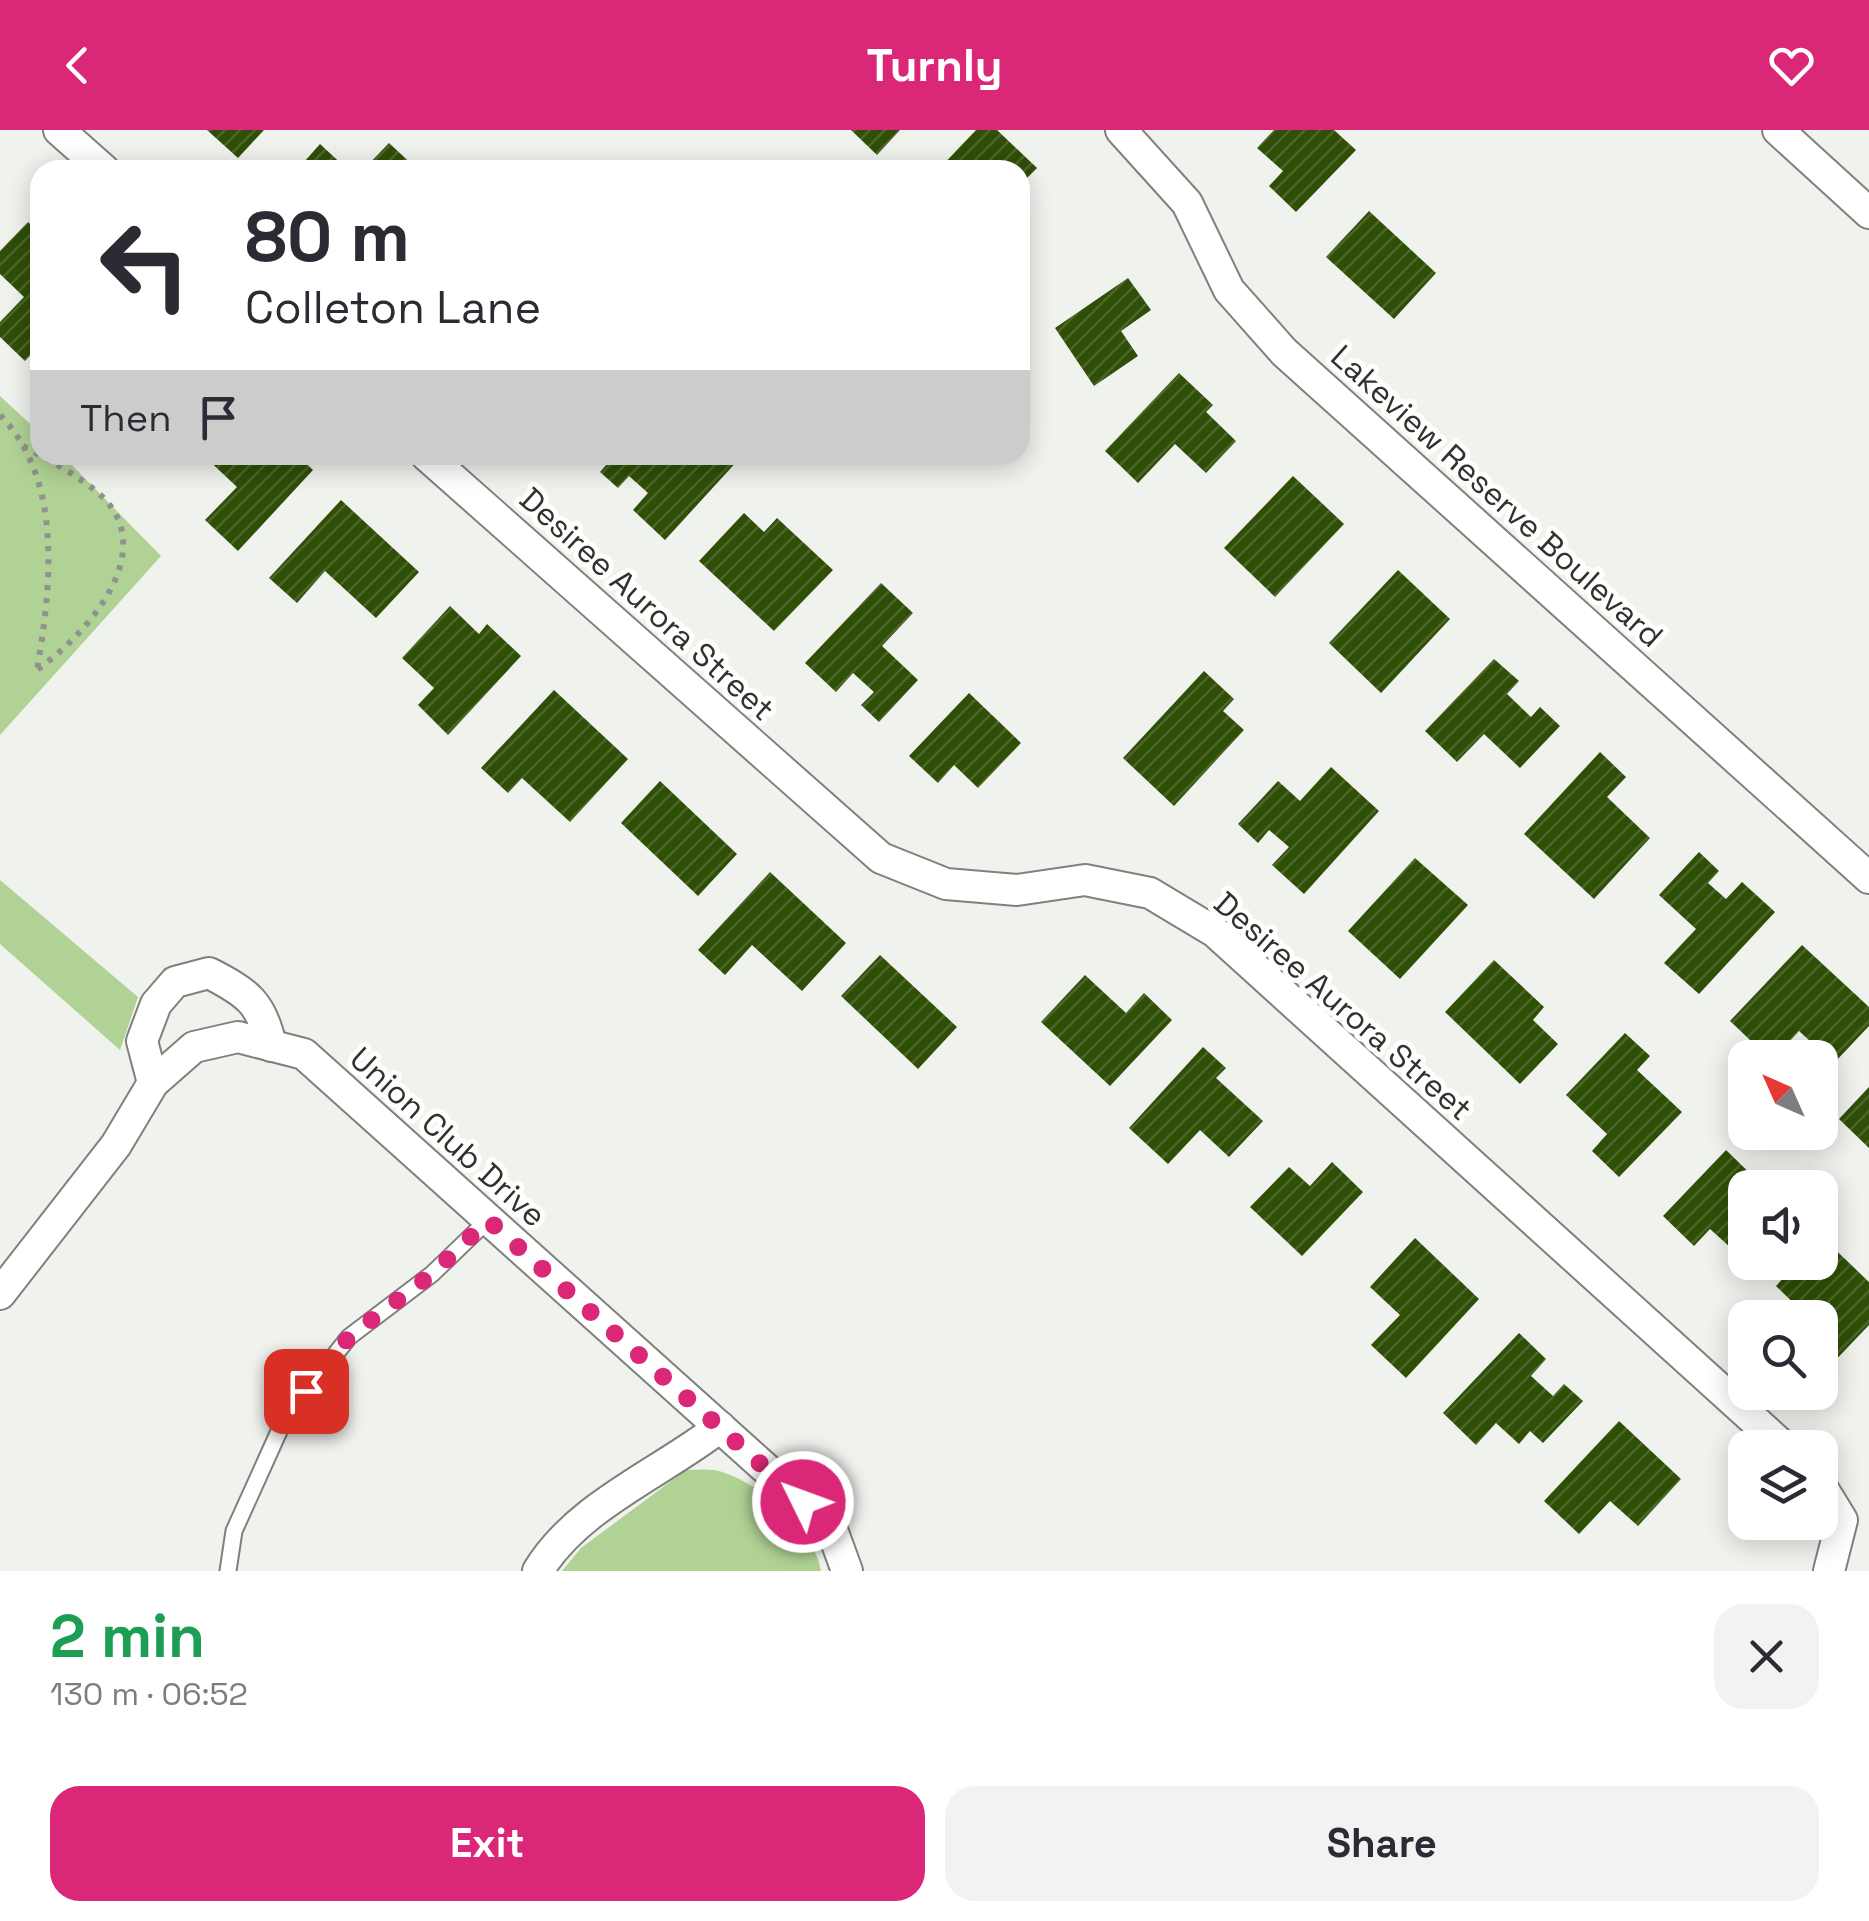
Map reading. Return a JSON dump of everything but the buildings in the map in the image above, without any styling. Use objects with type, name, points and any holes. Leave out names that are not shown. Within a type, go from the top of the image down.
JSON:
[{"type":"street","points":[[59,130],[93,160]]},
{"type":"street","name":"Lakeview Reserve Boulevard","points":[[1121,130],[1187,203],[1229,290],[1284,352],[1869,878]]},
{"type":"street","points":[[1778,130],[1869,213]]},
{"type":"street","name":"Desiree Aurora Street","points":[[437,465],[881,858],[946,884],[1016,890],[1085,880],[1150,893],[1214,932],[1766,1430]]},
{"type":"street","points":[[153,1083],[142,1041],[156,1004],[175,982],[210,974],[241,990],[265,1015],[271,1046]]},
{"type":"street","name":"Union Club Drive","points":[[0,1294],[116,1146],[153,1083],[194,1046],[238,1037],[304,1054],[831,1527],[847,1571]]},
{"type":"street","points":[[538,1571],[547,1555],[592,1513],[720,1428]]},
{"type":"street","points":[[1829,1571],[1837,1540]]},
{"type":"lane","points":[[228,1571],[234,1531],[286,1418],[349,1337],[432,1274],[488,1220]]},
{"type":"path","points":[[0,415],[23,446],[44,514],[50,571],[38,670],[98,616],[110,594],[124,546],[119,523],[98,492],[54,465]]},
{"type":"path","points":[[23,446],[30,450]]},
{"type":"green space","points":[[0,396],[30,424],[30,465],[72,465],[161,556],[0,735]]},
{"type":"green space","points":[[0,880],[138,997],[120,1050],[0,944]]},
{"type":"green space","points":[[686,1470],[725,1473],[770,1499],[809,1541],[821,1571],[562,1571],[581,1548]]},
{"type":"route","points":[[306,1391],[349,1337],[432,1274],[488,1220],[803,1502]]}]
